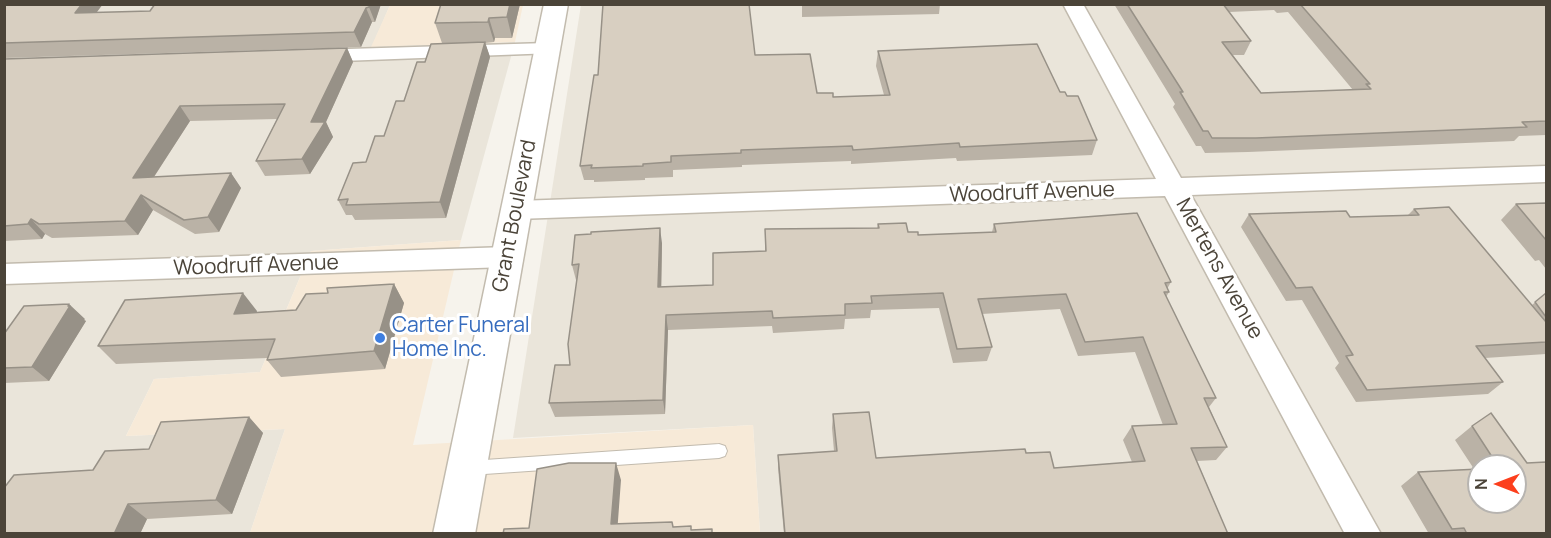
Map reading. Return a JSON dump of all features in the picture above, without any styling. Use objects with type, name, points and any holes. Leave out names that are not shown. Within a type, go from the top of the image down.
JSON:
[{"type":"street","name":"Grant Boulevard","points":[[454,534],[556,4]]},
{"type":"street","name":"Mertens Avenue","points":[[1073,4],[1364,534]]},
{"type":"street","points":[[300,56],[547,49]]},
{"type":"street","name":"Woodruff Avenue","points":[[517,210],[1546,174]]},
{"type":"street","name":"Woodruff Avenue","points":[[4,274],[507,257]]},
{"type":"lane","points":[[466,468],[719,451]]},
{"type":"shaded area","points":[[4,5],[390,5],[372,47],[515,42],[461,240],[311,251],[260,372],[154,379],[126,436],[285,429],[250,533],[5,533]]},
{"type":"shaded area","points":[[390,5],[523,5],[515,42],[371,47]]},
{"type":"shaded area","points":[[581,5],[1546,5],[1546,533],[760,533],[753,425],[513,438]]},
{"type":"shaded area","points":[[461,240],[413,445],[753,425],[760,533],[250,533],[285,429],[126,436],[154,379],[260,372],[311,251]]},
{"type":"building","points":[[4,4],[82,4],[75,13],[150,11],[155,4],[370,4],[354,32],[4,43]]},
{"type":"building","points":[[441,4],[510,4],[507,17],[489,18],[488,22],[435,23]]},
{"type":"building","points":[[603,4],[749,4],[755,55],[810,54],[817,93],[833,93],[833,97],[890,95],[878,51],[1037,44],[1060,92],[1065,92],[1067,96],[1078,96],[1097,140],[960,147],[959,143],[853,150],[852,146],[741,150],[741,153],[671,156],[671,162],[643,164],[643,166],[591,168],[592,165],[580,166],[594,75],[598,75]]},
{"type":"building","points":[[1127,4],[1223,4],[1251,41],[1222,42],[1261,93],[1371,89],[1366,84],[1370,84],[1300,4],[1546,4],[1546,121],[1522,122],[1527,127],[1212,138],[1208,131],[1203,131],[1180,92],[1183,92]]},
{"type":"building","points":[[485,42],[440,202],[346,205],[348,199],[338,200],[353,163],[366,162],[375,136],[384,136],[396,101],[404,101],[417,62],[425,62],[431,44]]},
{"type":"building","points":[[347,48],[311,122],[325,122],[302,159],[256,161],[285,104],[180,106],[133,178],[231,173],[208,217],[184,220],[141,195],[125,221],[39,224],[31,219],[28,224],[4,226],[4,59]]},
{"type":"building","points":[[1546,203],[1546,240],[1516,204]]},
{"type":"building","points":[[1449,207],[1546,322],[1546,342],[1476,346],[1503,382],[1367,390],[1346,356],[1353,355],[1312,287],[1296,288],[1249,214],[1346,211],[1350,217],[1419,215],[1414,209]]},
{"type":"building","points":[[1137,213],[1171,282],[1165,283],[1169,292],[1164,292],[1216,398],[1204,398],[1227,447],[1191,448],[1228,534],[785,534],[778,455],[837,451],[833,414],[869,412],[876,458],[1025,449],[1026,453],[1050,452],[1054,468],[1145,461],[1132,426],[1177,424],[1143,337],[1085,342],[1066,294],[978,299],[992,347],[957,349],[943,293],[871,296],[872,303],[845,304],[845,315],[773,318],[772,311],[666,315],[663,400],[549,403],[555,365],[570,365],[568,344],[579,264],[572,265],[575,235],[660,228],[658,287],[713,285],[713,253],[766,251],[765,229],[879,228],[878,224],[906,223],[908,232],[918,232],[918,235],[996,232],[994,224]]},
{"type":"building","points":[[394,284],[374,351],[267,360],[275,339],[98,346],[125,300],[243,293],[234,314],[296,310],[306,294],[328,293],[327,288]]},
{"type":"building","points":[[1546,293],[1546,317],[1535,302]]},
{"type":"building","points":[[69,304],[70,306],[32,367],[4,368],[4,334],[24,306]]},
{"type":"building","points":[[1491,413],[1521,454],[1490,454],[1472,426]]},
{"type":"building","points":[[249,417],[216,500],[128,504],[114,534],[4,534],[4,488],[14,475],[93,470],[105,451],[149,449],[161,422]]},
{"type":"building","points":[[1546,462],[1546,534],[1467,534],[1464,528],[1452,529],[1418,472],[1467,470],[1467,514],[1527,514],[1527,463]]},
{"type":"building","points":[[569,463],[616,463],[611,524],[672,522],[673,527],[691,526],[691,530],[712,529],[712,534],[503,534],[504,529],[529,528],[537,469]]},
{"type":"place","name":"Carter Funeral Home Inc.","points":[[380,338]]}]
